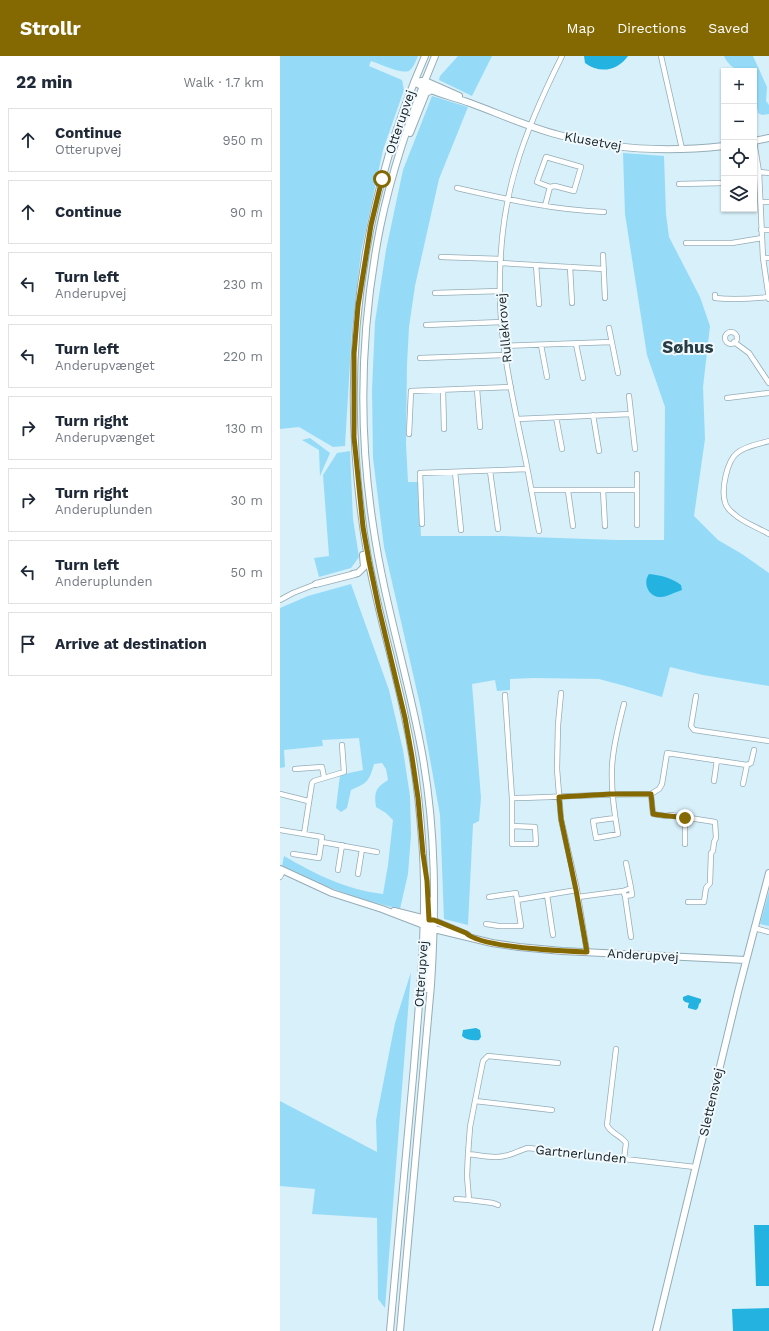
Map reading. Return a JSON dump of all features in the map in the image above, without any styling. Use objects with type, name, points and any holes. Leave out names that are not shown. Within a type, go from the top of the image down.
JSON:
[{"type":"main road","name":"Otterupvej","points":[[400,1331],[434,930],[429,919],[418,798],[405,718],[370,571],[363,527],[354,437],[354,354],[358,306],[371,225],[394,137],[425,56]]},
{"type":"main road","points":[[423,83],[421,76],[429,56]]},
{"type":"main road","name":"Otterupvej","points":[[429,919],[432,840],[429,797],[415,716],[381,569],[373,525],[367,477],[364,430],[365,354],[370,298],[381,227],[400,151],[423,83],[435,56]]},
{"type":"main road","name":"Klusetvej","points":[[414,82],[423,83],[458,96],[469,102]]},
{"type":"main road","name":"Klusetvej","points":[[423,83],[430,91],[469,102],[560,136],[600,144],[653,149],[721,146]]},
{"type":"main road","points":[[400,151],[413,127],[426,93],[430,91]]},
{"type":"main road","points":[[757,140],[769,138]]},
{"type":"main road","points":[[353,574],[361,570],[364,564],[359,523],[360,494]]},
{"type":"main road","points":[[316,584],[353,574],[381,569]]},
{"type":"main road","name":"Anderupvej","points":[[281,872],[332,893],[382,909],[434,930],[492,943],[520,947],[587,952],[746,960]]},
{"type":"main road","name":"Slettensvej","points":[[656,1331],[746,960],[769,873]]},
{"type":"main road","name":"Anderupvej","points":[[382,909],[429,919],[466,933],[470,937]]},
{"type":"main road","points":[[428,1009],[426,926],[429,919]]},
{"type":"main road","name":"Otterupvej","points":[[390,1331],[426,926]]},
{"type":"street","name":"Rullekrovej","points":[[539,531],[505,355],[500,291],[501,261],[503,228],[516,168],[530,126],[546,88],[562,56]]},
{"type":"street","points":[[661,56],[682,149]]},
{"type":"street","points":[[546,157],[581,167],[574,191],[555,186],[550,187],[537,182],[546,157]]},
{"type":"street","points":[[715,295],[715,298],[731,300],[769,297],[763,258],[757,176],[769,173]]},
{"type":"street","points":[[679,184],[721,183]]},
{"type":"street","points":[[546,206],[550,187]]},
{"type":"street","points":[[457,188],[546,206],[585,212],[604,212]]},
{"type":"street","points":[[760,202],[769,202]]},
{"type":"street","points":[[761,230],[769,230]]},
{"type":"street","points":[[686,243],[732,243],[762,238]]},
{"type":"street","points":[[603,255],[604,298]]},
{"type":"street","points":[[441,257],[604,269]]},
{"type":"street","points":[[763,258],[769,258]]},
{"type":"street","points":[[536,265],[538,304]]},
{"type":"street","points":[[570,267],[572,303]]},
{"type":"street","points":[[435,293],[500,291]]},
{"type":"street","points":[[426,325],[502,322]]},
{"type":"street","points":[[609,328],[618,373]]},
{"type":"street","points":[[504,346],[611,342]]},
{"type":"street","points":[[734,342],[749,353],[769,383]]},
{"type":"street","points":[[576,344],[583,378]]},
{"type":"street","points":[[541,345],[547,377]]},
{"type":"street","points":[[420,358],[505,355]]},
{"type":"street","points":[[409,434],[411,391],[511,388]]},
{"type":"street","points":[[477,389],[480,427]]},
{"type":"street","points":[[443,390],[444,429]]},
{"type":"street","points":[[727,398],[769,394]]},
{"type":"street","points":[[629,396],[635,449]]},
{"type":"street","points":[[517,419],[556,416],[631,414]]},
{"type":"street","points":[[594,415],[599,451]]},
{"type":"street","points":[[556,416],[562,449]]},
{"type":"street","points":[[769,440],[741,450],[732,458],[728,465],[724,493],[725,502],[734,515],[769,534]]},
{"type":"street","points":[[422,524],[420,473],[527,469]]},
{"type":"street","points":[[490,471],[498,529]]},
{"type":"street","points":[[456,472],[461,530]]},
{"type":"street","points":[[637,474],[637,525]]},
{"type":"street","points":[[531,490],[637,490]]},
{"type":"street","points":[[603,490],[605,526]]},
{"type":"street","points":[[568,491],[573,526]]},
{"type":"street","points":[[280,600],[316,584]]},
{"type":"street","points":[[561,693],[558,725],[557,769],[561,819],[578,897],[587,952]]},
{"type":"street","points":[[506,695],[512,798],[512,826],[512,844],[536,844],[535,827],[512,826]]},
{"type":"street","points":[[696,696],[692,726],[694,730],[769,742]]},
{"type":"street","points":[[615,818],[593,821],[596,838],[618,834],[612,794],[612,766],[616,738],[624,704]]},
{"type":"street","points":[[304,834],[312,783],[324,777],[344,772],[342,745]]},
{"type":"street","points":[[743,784],[747,765],[751,763],[754,750]]},
{"type":"street","points":[[512,798],[651,794],[659,789],[662,784],[667,753],[747,765]]},
{"type":"street","points":[[714,781],[717,760]]},
{"type":"street","points":[[295,769],[322,767],[324,777]]},
{"type":"street","points":[[280,794],[308,801]]},
{"type":"street","points":[[651,794],[653,814],[666,816],[671,815],[715,822],[716,838],[713,851],[711,853],[710,883],[706,888],[704,902],[688,902]]},
{"type":"street","points":[[685,818],[685,844]]},
{"type":"street","points":[[280,830],[322,837],[319,858],[293,854]]},
{"type":"street","points":[[322,842],[377,852]]},
{"type":"street","points":[[338,870],[342,845]]},
{"type":"street","points":[[358,874],[362,849]]},
{"type":"street","points":[[625,896],[632,895],[626,863]]},
{"type":"street","points":[[578,897],[623,891],[631,888]]},
{"type":"street","points":[[517,900],[576,890]]},
{"type":"street","points":[[623,891],[631,937]]},
{"type":"street","points":[[486,924],[499,926],[521,926],[516,893],[489,897]]},
{"type":"street","points":[[547,895],[553,935]]},
{"type":"street","points":[[754,928],[769,932]]},
{"type":"street","points":[[616,1049],[608,1125],[611,1131],[621,1137],[626,1143],[624,1158]]},
{"type":"street","points":[[469,1200],[467,1176],[470,1127],[483,1061],[488,1056],[558,1063]]},
{"type":"street","points":[[475,1101],[552,1110]]},
{"type":"street","name":"Gartnerlunden","points":[[468,1154],[498,1157],[528,1148],[695,1167]]},
{"type":"street","points":[[456,1199],[493,1203],[498,1205]]},
{"type":"shaded area","points":[[280,56],[418,56],[413,67],[407,71],[397,70],[371,61],[369,66],[402,80],[404,90],[383,150],[361,252],[352,329],[345,446],[333,447],[299,427],[280,429]]},
{"type":"shaded area","points":[[458,56],[492,56],[472,96],[439,80],[440,76]]},
{"type":"shaded area","points":[[584,56],[628,56],[614,68],[602,70],[596,69],[585,63]]},
{"type":"shaded area","points":[[724,56],[753,56],[767,87],[766,101],[769,105],[769,114],[762,115],[758,113],[757,68],[734,68]]},
{"type":"shaded area","points":[[432,96],[468,107],[439,179],[415,286],[409,327],[406,444],[408,482],[418,482],[421,536],[502,536],[664,540],[665,407],[647,355],[625,214],[623,153],[664,156],[666,214],[669,237],[700,297],[710,326],[703,387],[705,439],[694,516],[718,540],[742,554],[769,573],[769,686],[703,675],[670,667],[662,697],[599,679],[510,679],[510,690],[497,691],[495,680],[472,684],[481,798],[479,821],[473,824],[468,925],[444,919],[440,815],[421,709],[384,547],[373,458],[372,390],[375,322],[386,250],[403,170]]},
{"type":"shaded area","points":[[310,438],[330,453],[320,476],[319,450],[302,440]]},
{"type":"shaded area","points":[[350,451],[353,519],[359,557],[351,568],[319,577],[314,558],[329,556],[323,475],[337,453]]},
{"type":"shaded area","points":[[649,574],[674,580],[681,585],[682,590],[663,597],[657,597],[650,593],[648,589],[646,582]]},
{"type":"shaded area","points":[[351,584],[389,690],[403,750],[410,796],[411,835],[408,874],[400,909],[369,901],[340,891],[282,866],[284,856],[307,869],[344,885],[383,894],[393,820],[386,813],[376,807],[376,791],[388,780],[386,769],[382,763],[374,764],[371,775],[367,781],[361,786],[351,790],[347,808],[341,812],[336,808],[340,775],[363,770],[359,738],[322,740],[323,746],[284,750],[285,767],[280,768],[280,608],[308,596]]},
{"type":"shaded area","points":[[769,891],[769,926],[760,924]]},
{"type":"shaded area","points":[[411,972],[385,1308],[378,1299],[377,1218],[312,1214],[315,1189],[280,1186],[280,1101],[377,1152],[376,1120],[395,1023]]},
{"type":"shaded area","points":[[688,995],[701,999],[701,1002],[696,1010],[688,1008],[689,1003],[683,1000],[683,997]]},
{"type":"shaded area","points":[[476,1028],[480,1030],[481,1037],[479,1040],[470,1040],[462,1036],[463,1030]]},
{"type":"shaded area","points":[[754,1225],[769,1225],[769,1286],[756,1286]]},
{"type":"shaded area","points":[[769,1308],[769,1331],[733,1331],[732,1309]]},
{"type":"district","name":"Søhus","points":[[688,347]]},
{"type":"route","points":[[382,179],[371,225],[358,306],[354,354],[354,437],[363,527],[369,561],[405,718],[412,757],[423,841],[429,920],[434,920],[466,933],[470,937],[492,943],[562,951],[587,952],[561,819],[559,797],[612,794],[651,794],[653,814],[666,816],[671,815],[685,818]]}]
